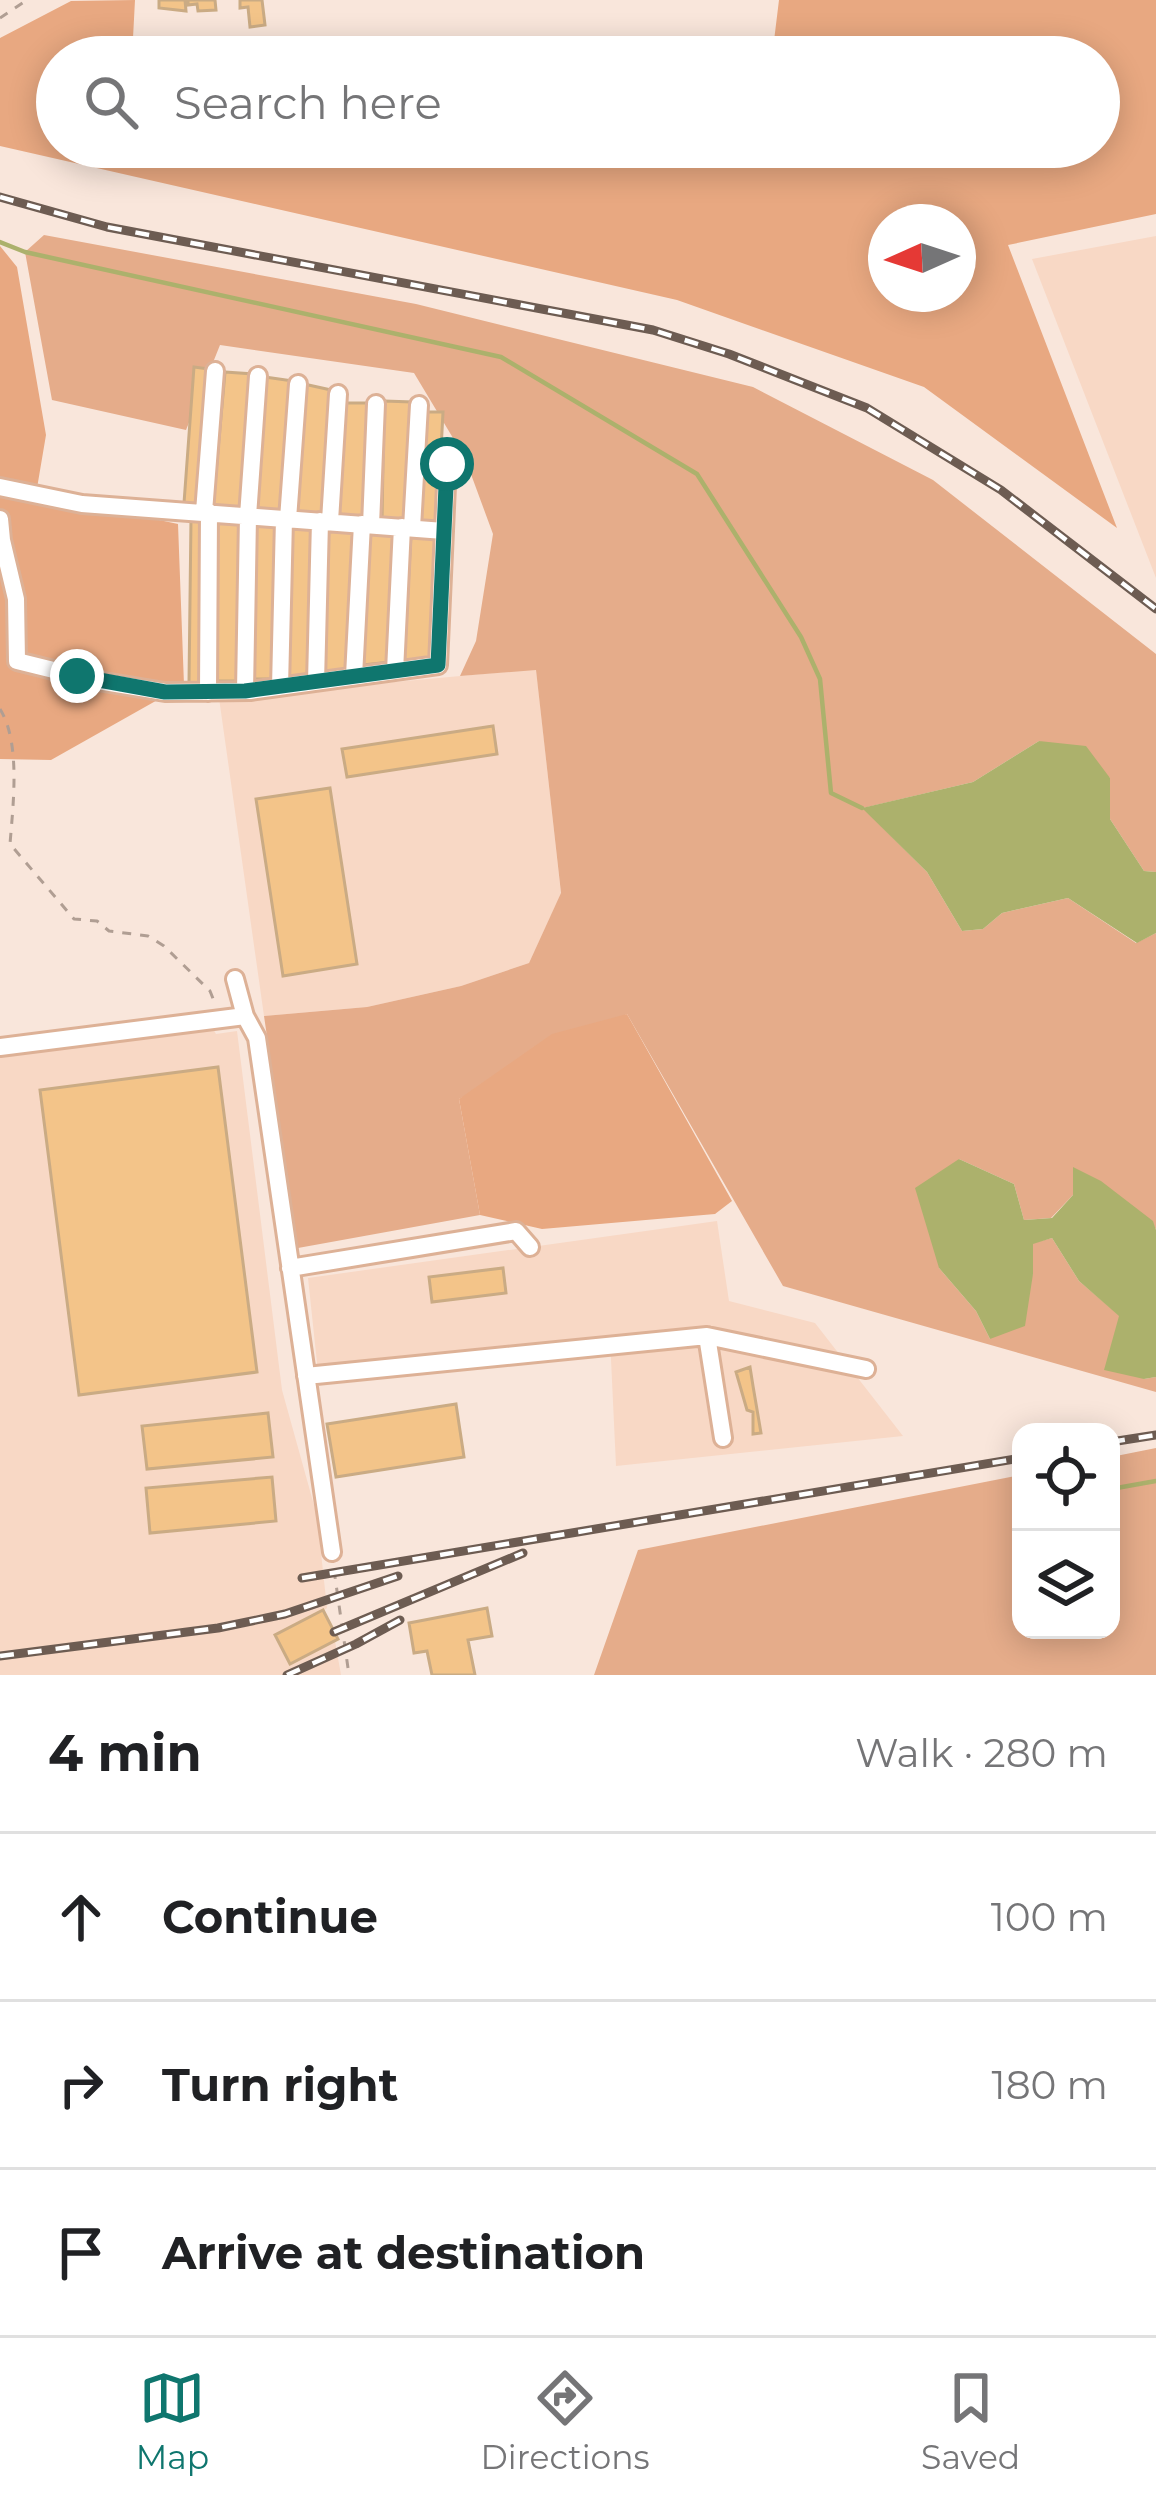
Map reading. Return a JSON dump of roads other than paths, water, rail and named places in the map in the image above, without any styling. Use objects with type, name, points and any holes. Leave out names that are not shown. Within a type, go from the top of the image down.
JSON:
[{"type":"lane","points":[[208,692],[207,512],[215,371]]},
{"type":"lane","points":[[245,691],[248,516],[258,376]]},
{"type":"lane","points":[[280,687],[286,519],[298,384]]},
{"type":"lane","points":[[316,682],[338,394]]},
{"type":"lane","points":[[354,676],[376,404]]},
{"type":"lane","points":[[395,671],[419,405]]},
{"type":"lane","points":[[0,519],[16,599],[17,661],[143,690],[280,687],[433,668],[439,662],[447,464]]},
{"type":"lane","points":[[0,487],[82,504],[444,531]]},
{"type":"lane","points":[[235,979],[244,1016],[257,1038],[332,1552]]},
{"type":"lane","points":[[0,1047],[244,1016]]},
{"type":"lane","points":[[290,1268],[516,1231],[530,1246]]},
{"type":"lane","points":[[306,1376],[706,1336],[866,1369]]},
{"type":"lane","points":[[706,1336],[723,1438]]},
{"type":"waterway","points":[[0,242],[25,252],[501,357],[697,474],[801,637],[820,679],[831,793],[862,808]]},
{"type":"waterway","points":[[1120,1487],[1156,1481]]},
{"type":"railway","points":[[0,197],[107,227],[653,330],[729,354],[867,408],[1001,490],[1156,609]]},
{"type":"railway","points":[[1120,1441],[1156,1435]]},
{"type":"railway","points":[[302,1578],[1012,1460]]},
{"type":"railway","points":[[334,1632],[523,1553]]},
{"type":"railway","points":[[0,1656],[218,1628],[285,1614],[398,1576]]},
{"type":"railway","points":[[287,1675],[400,1620]]}]
